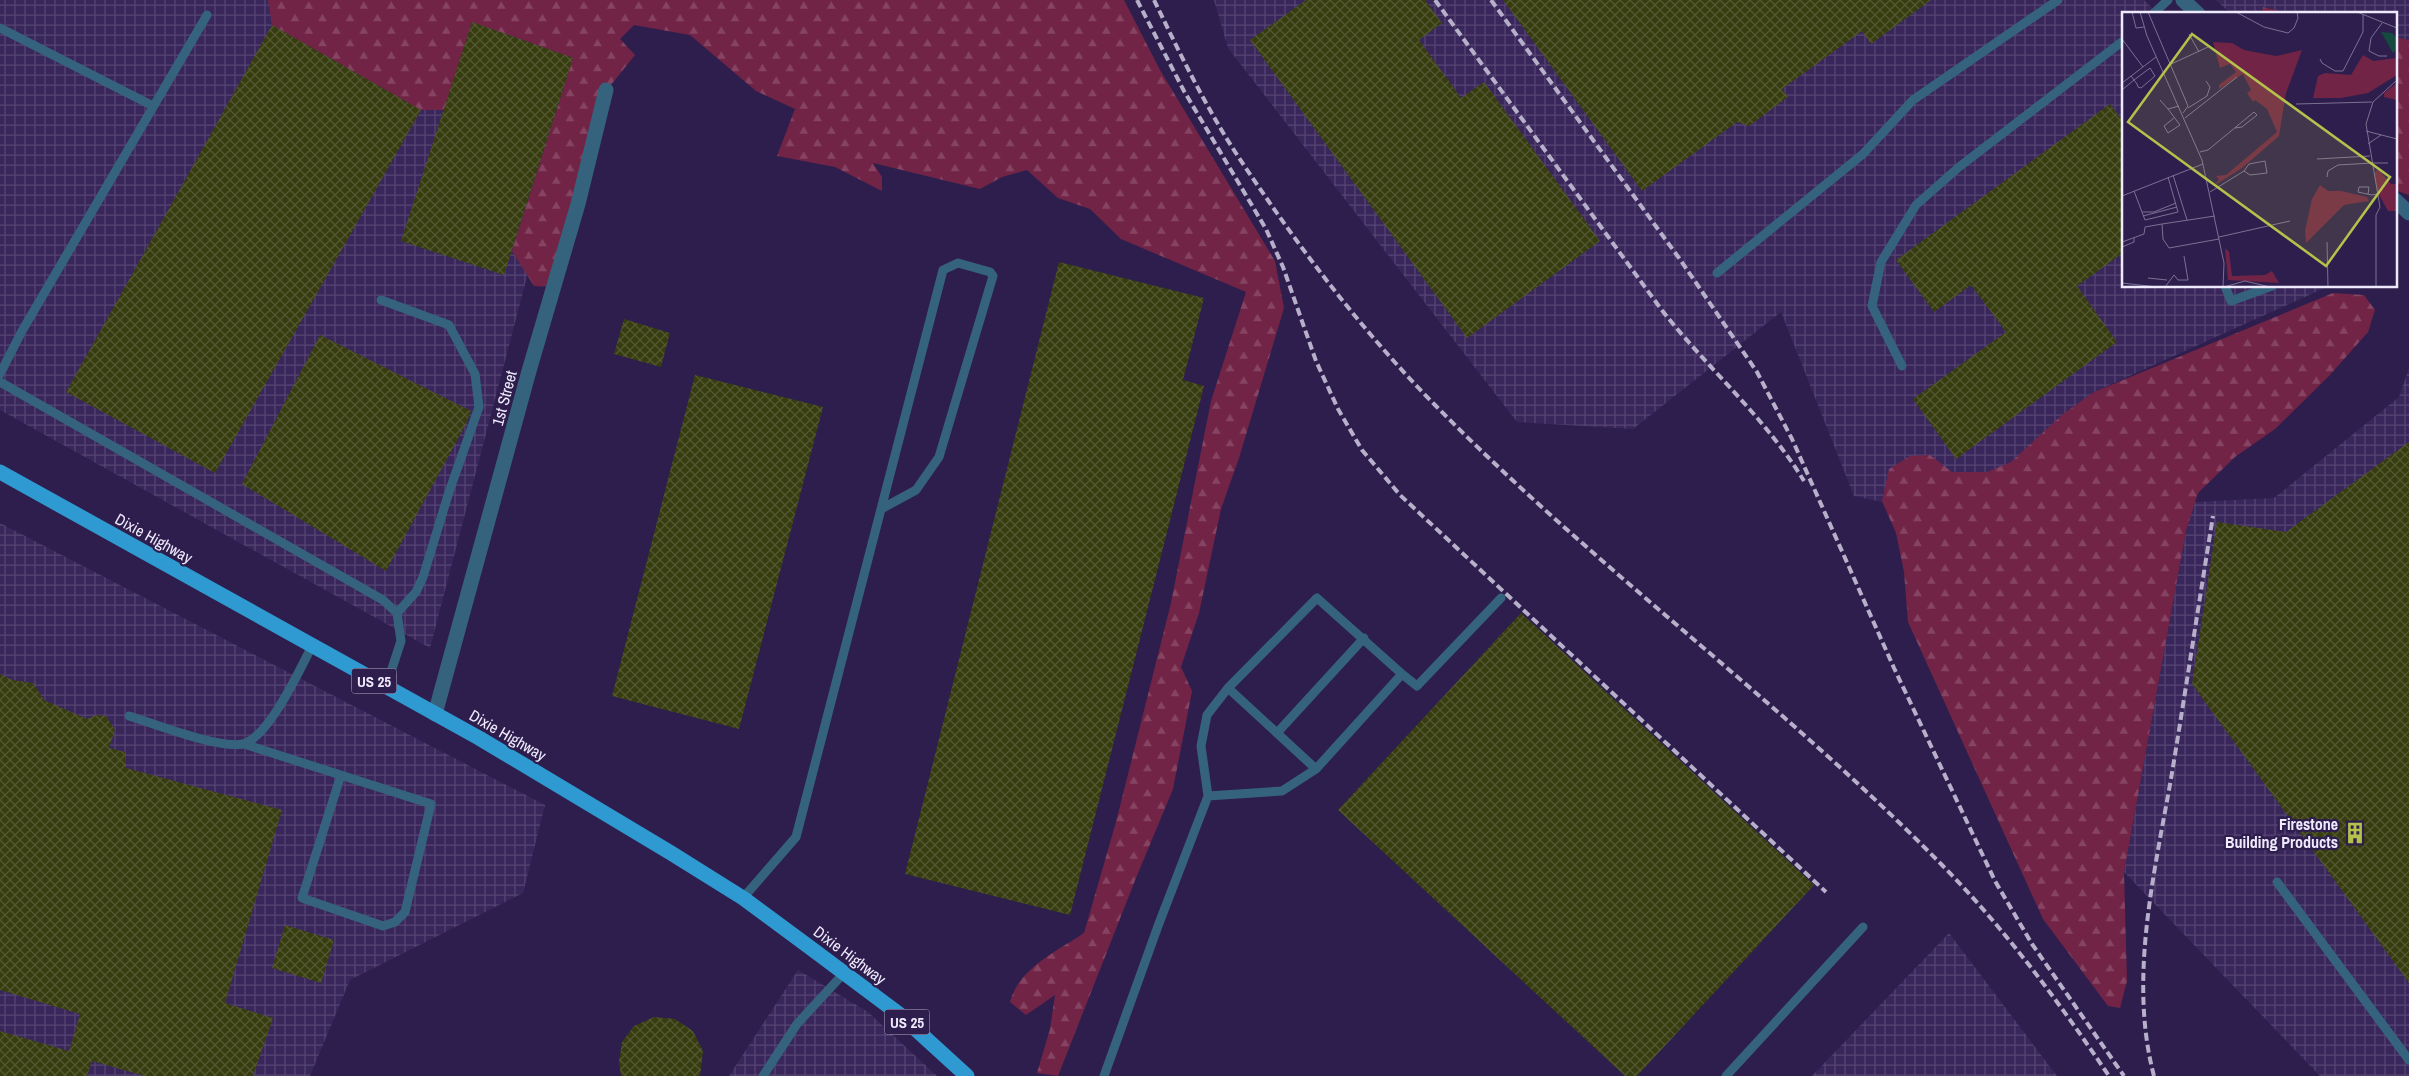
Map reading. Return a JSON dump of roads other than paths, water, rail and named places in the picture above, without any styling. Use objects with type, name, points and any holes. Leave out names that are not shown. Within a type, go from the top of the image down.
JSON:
[{"type":"main road","name":"Dixie Highway","points":[[0,472],[435,714],[614,818],[743,898],[899,1014],[967,1076]]},
{"type":"street","points":[[2183,0],[2196,12]]},
{"type":"street","name":"1st Street","points":[[435,714],[529,371],[578,204],[606,90]]},
{"type":"lane","points":[[1717,273],[1863,154],[1914,100],[2058,0]]},
{"type":"lane","points":[[2155,12],[2168,0]]},
{"type":"lane","points":[[0,374],[22,332],[207,15]]},
{"type":"lane","points":[[0,28],[153,106]]},
{"type":"lane","points":[[1902,366],[1872,306],[1881,262],[1916,205],[1959,167],[2122,42]]},
{"type":"lane","points":[[743,898],[796,837],[883,508],[943,270],[958,263],[990,272],[994,276],[939,457],[916,490],[883,508]]},
{"type":"lane","points":[[2226,288],[2231,301],[2267,288]]},
{"type":"lane","points":[[381,300],[449,325],[475,374],[479,406],[449,492],[424,577],[416,592],[397,614]]},
{"type":"lane","points":[[0,382],[383,600],[397,614],[400,640],[386,687]]},
{"type":"lane","points":[[1104,1076],[1158,926],[1208,796],[1200,746],[1207,715],[1228,688],[1316,598],[1417,686],[1501,598]]},
{"type":"lane","points":[[1277,732],[1364,638]]},
{"type":"lane","points":[[244,744],[256,735],[280,710],[312,646]]},
{"type":"lane","points":[[1208,796],[1282,791],[1316,769],[1402,674]]},
{"type":"lane","points":[[1228,688],[1316,769]]},
{"type":"lane","points":[[129,716],[221,744],[244,744],[341,775],[431,804],[405,912],[395,922],[383,926],[302,898],[341,775]]},
{"type":"lane","points":[[2277,882],[2409,1060]]},
{"type":"lane","points":[[1726,1076],[1863,927]]},
{"type":"lane","points":[[763,1076],[798,1024],[844,972]]},
{"type":"railway","points":[[1137,0],[1184,91],[1266,229],[1283,267],[1316,361],[1338,409],[1362,450],[1400,495],[1826,892]]},
{"type":"railway","points":[[1154,0],[1198,88],[1238,157],[1284,224],[1325,278],[1389,356],[1496,465],[1559,523],[1818,747],[1942,865],[2009,940],[2071,1021],[2109,1076]]},
{"type":"railway","points":[[1435,0],[1661,309],[1772,435],[1804,481]]},
{"type":"railway","points":[[1491,0],[1679,258],[1757,372],[1792,439],[1894,668],[1995,881],[2032,944],[2124,1076]]},
{"type":"railway","points":[[2154,1076],[2147,1039],[2143,1001],[2147,924],[2213,516]]},
{"type":"place","name":"Firestone Building Products","points":[[2355,833]]}]
